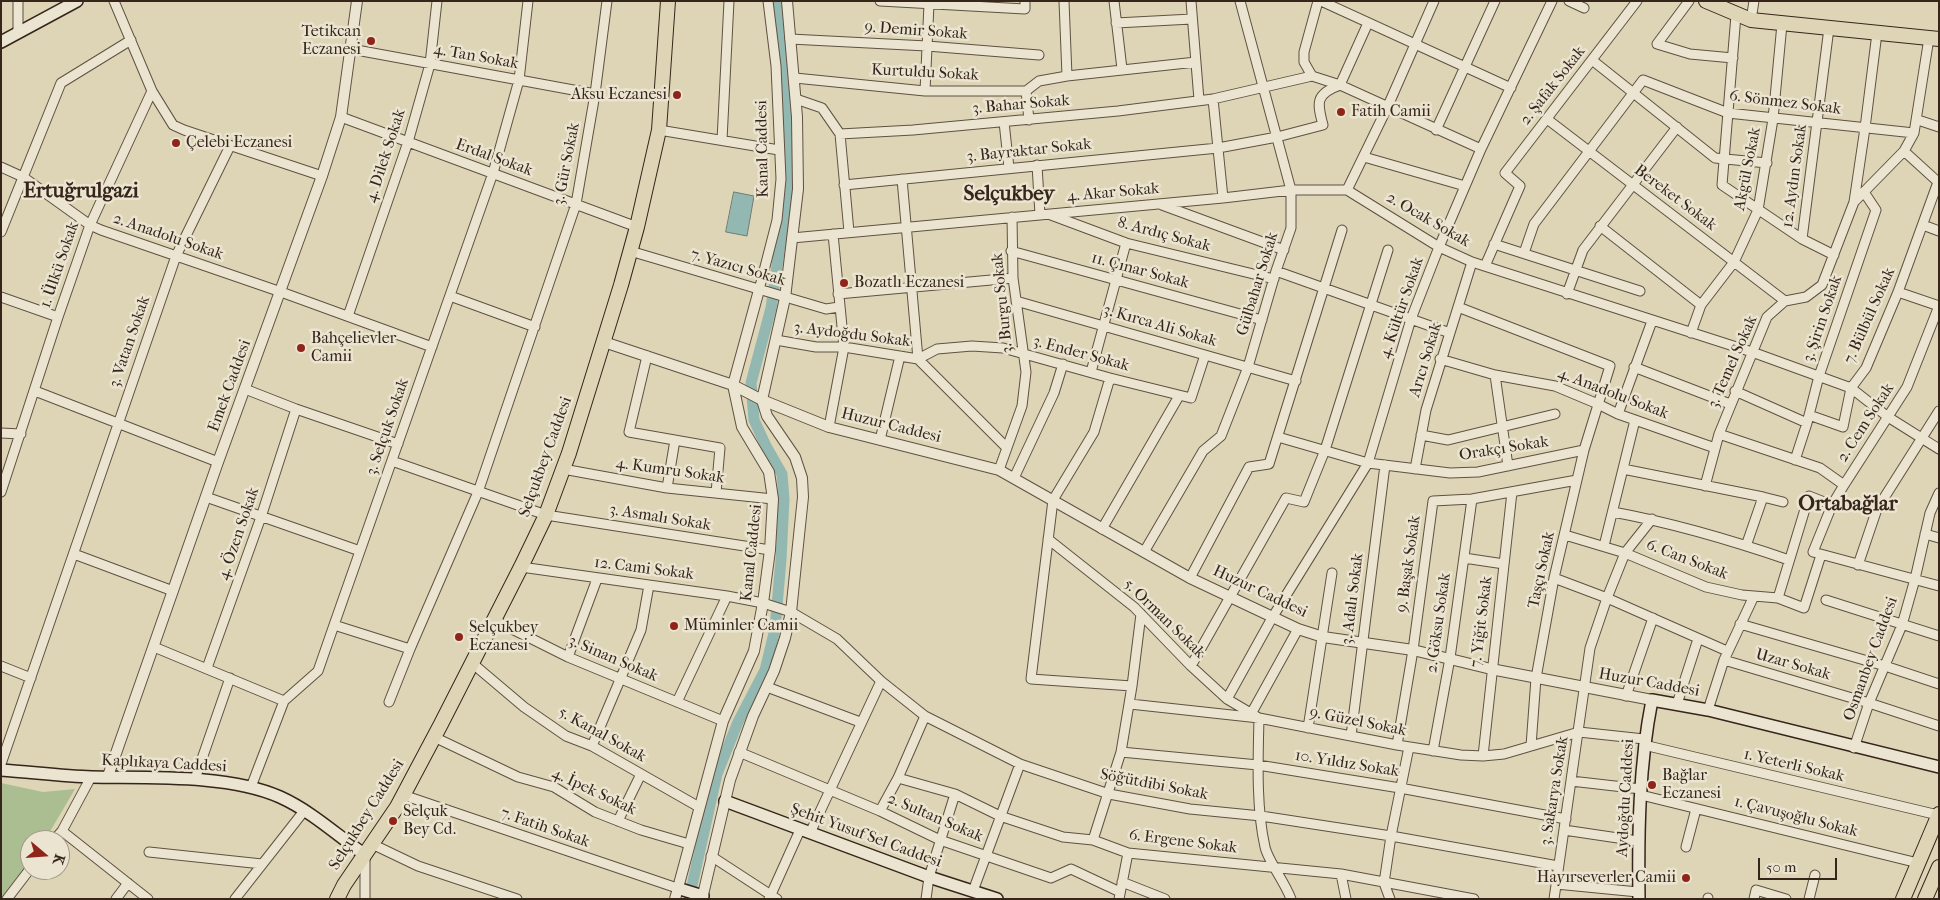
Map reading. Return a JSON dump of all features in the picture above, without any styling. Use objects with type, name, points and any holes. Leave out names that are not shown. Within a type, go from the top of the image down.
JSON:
[{"type":"main road","points":[[1,42],[77,1]]},
{"type":"main road","name":"Selçukbey Caddesi","points":[[337,899],[344,885],[403,795],[522,567],[546,515],[563,469],[604,342],[637,227],[659,130],[668,1]]},
{"type":"main road","points":[[1706,1],[1751,20],[1934,39]]},
{"type":"main road","name":"Huzur Caddesi","points":[[1652,700],[1708,710],[1854,748],[1939,767]]},
{"type":"main road","name":"Aydoğdu Caddesi","points":[[1638,895],[1638,841],[1644,742],[1652,700]]},
{"type":"main road","name":"Kaplıkaya Caddesi","points":[[1,770],[92,777],[196,779],[251,787],[280,797],[368,849]]},
{"type":"main road","name":"Şehit Yusuf Sel Caddesi","points":[[725,801],[929,877],[997,899]]},
{"type":"main road","points":[[1903,899],[1939,815]]},
{"type":"main road","points":[[1925,899],[1939,867]]},
{"type":"main road","name":"Selçukbey Caddesi","points":[[330,899],[344,885]]},
{"type":"main road","points":[[676,894],[703,897]]},
{"type":"street","points":[[18,1],[18,33]]},
{"type":"street","points":[[114,1],[152,90],[173,125],[322,176]]},
{"type":"street","name":"Emek Caddesi","points":[[108,776],[218,462],[322,176],[341,117],[358,1]]},
{"type":"street","name":"4. Dilek Sokak","points":[[348,316],[408,142],[430,64],[437,1]]},
{"type":"street","name":"3. Selçuk Sokak","points":[[251,787],[284,701],[318,671],[398,444],[492,173],[519,80],[528,1]]},
{"type":"street","name":"3. Gür Sokak","points":[[410,650],[478,492],[576,204],[595,94],[607,1]]},
{"type":"street","points":[[722,140],[729,1]]},
{"type":"street","name":"Kanal Caddesi","points":[[676,894],[723,721],[754,651],[767,604],[773,499],[768,472],[742,428],[737,387],[777,220],[781,179],[776,66],[768,1]]},
{"type":"street","name":"Kanal Caddesi","points":[[762,400],[785,298],[798,189],[795,78],[787,1]]},
{"type":"street","points":[[880,1],[929,4],[1025,5]]},
{"type":"street","points":[[1064,1],[1067,76]]},
{"type":"street","points":[[1114,1],[1122,69]]},
{"type":"street","points":[[1191,1],[1199,100]]},
{"type":"street","name":"Gülbahar Sokak","points":[[1144,552],[1203,451],[1221,436],[1248,367],[1291,228],[1291,190],[1240,1]]},
{"type":"street","points":[[1481,149],[1387,108],[1340,85],[1312,76],[1304,62],[1304,52],[1319,1],[1511,88]]},
{"type":"street","points":[[1347,190],[1387,108],[1434,1]]},
{"type":"street","points":[[1436,130],[1495,1]]},
{"type":"street","name":"4. Kültür Sokak","points":[[1227,699],[1272,618],[1368,463],[1412,319],[1440,247],[1481,149],[1552,1]]},
{"type":"street","points":[[1569,1],[1584,8]]},
{"type":"street","name":"2. Şafak Sokak","points":[[1494,244],[1520,186],[1505,173],[1637,1]]},
{"type":"street","points":[[1689,1],[1657,44],[1690,54],[1733,58]]},
{"type":"street","points":[[1751,20],[1754,1]]},
{"type":"street","points":[[925,91],[929,4]]},
{"type":"street","points":[[1736,14],[1722,185],[1802,239],[1834,255]]},
{"type":"street","points":[[1116,23],[1192,19]]},
{"type":"street","points":[[1340,85],[1368,22]]},
{"type":"street","name":"Akgül Sokak","points":[[1691,333],[1702,305],[1734,262],[1758,210],[1773,119],[1782,24]]},
{"type":"street","name":"12. Aydın Sokak","points":[[1802,239],[1829,28]]},
{"type":"street","points":[[1854,202],[1877,33]]},
{"type":"street","name":"9. Demir Sokak","points":[[790,39],[927,46],[1039,55]]},
{"type":"street","name":"3. Temel Sokak","points":[[1705,486],[1719,434],[1766,317],[1786,301],[1806,297],[1822,285],[1854,202],[1904,150],[1914,133],[1934,39]]},
{"type":"street","points":[[1,232],[61,82],[131,40]]},
{"type":"street","name":"4. Tan Sokak","points":[[350,49],[595,94]]},
{"type":"street","points":[[1592,60],[1715,158],[1767,163]]},
{"type":"street","points":[[1029,120],[1026,91],[1040,82],[1067,76],[1196,62]]},
{"type":"street","name":"3. Bahar Sokak","points":[[840,134],[1118,112],[1213,99],[1312,76]]},
{"type":"street","name":"Kurtuldu Sokak","points":[[795,78],[925,91],[1026,91]]},
{"type":"street","name":"6. Sönmez Sokak","points":[[1634,93],[1643,80],[1728,113],[1914,133]]},
{"type":"street","name":"3. Bayraktar Sokak","points":[[844,185],[1218,148],[1277,137],[1323,125],[1318,105],[1320,100],[1330,89],[1340,85]]},
{"type":"street","name":"1. Ülkü Sokak","points":[[1,492],[90,225],[152,90]]},
{"type":"street","points":[[1524,253],[1534,224],[1634,93]]},
{"type":"street","points":[[796,99],[822,108],[840,134],[849,232]]},
{"type":"street","points":[[1213,99],[1223,198]]},
{"type":"street","name":"Erdal Sokak","points":[[341,117],[637,227]]},
{"type":"street","name":"Bereket Sokak","points":[[1546,119],[1786,301]]},
{"type":"street","points":[[1918,120],[1939,127]]},
{"type":"street","points":[[1004,122],[1009,168]]},
{"type":"street","points":[[1567,294],[1583,250],[1677,127]]},
{"type":"street","points":[[659,130],[779,150]]},
{"type":"street","name":"3. Vatan Sokak","points":[[1,764],[176,256],[230,146]]},
{"type":"street","points":[[1904,150],[1938,182]]},
{"type":"street","points":[[1364,156],[1465,186]]},
{"type":"street","points":[[1037,165],[1044,214]]},
{"type":"street","name":"2. Anadolu Sokak","points":[[1,167],[23,177],[90,225],[101,230],[281,292],[432,347]]},
{"type":"street","points":[[902,179],[918,359]]},
{"type":"street","name":"7. Bülbül Sokak","points":[[1808,419],[1843,427],[1851,388],[1866,368],[1898,292],[1938,182]]},
{"type":"street","name":"4. Akar Sokak","points":[[792,238],[1291,190],[1347,190]]},
{"type":"street","name":"2. Ocak Sokak","points":[[1347,190],[1440,247],[1472,262],[1652,322],[1752,352],[1851,388],[1888,418],[1921,440],[1939,449]]},
{"type":"street","name":"3. Şirin Sokak","points":[[1795,460],[1819,376],[1876,210],[1864,192]]},
{"type":"street","points":[[1160,204],[1284,250]]},
{"type":"street","name":"8. Ardıç Sokak","points":[[1044,214],[1126,242],[1275,275],[1324,288],[1450,333]]},
{"type":"street","name":"3. Burgu Sokak","points":[[999,470],[1022,406],[1026,372],[1012,278],[1012,217]]},
{"type":"street","points":[[1923,225],[1939,231]]},
{"type":"street","points":[[1600,226],[1702,305]]},
{"type":"street","points":[[1190,578],[1249,468],[1269,464],[1342,230]]},
{"type":"street","points":[[829,427],[844,347],[833,234]]},
{"type":"street","points":[[1091,372],[1126,242]]},
{"type":"street","points":[[1485,266],[1494,244],[1640,291]]},
{"type":"street","points":[[1190,666],[1286,498],[1304,502],[1325,450],[1388,250]]},
{"type":"street","name":"7. Yazıcı Sokak","points":[[630,251],[826,309],[839,307]]},
{"type":"street","name":"11. Çınar Sokak","points":[[1011,251],[1262,320]]},
{"type":"street","name":"Arıcı Sokak","points":[[1415,469],[1426,410],[1440,359],[1472,262]]},
{"type":"street","points":[[838,294],[1012,278]]},
{"type":"street","points":[[1898,292],[1939,306]]},
{"type":"street","points":[[450,296],[535,327]]},
{"type":"street","points":[[1,297],[58,317]]},
{"type":"street","name":"3. Kırca Ali Sokak","points":[[1016,300],[1296,381]]},
{"type":"street","name":"2. Cem Sokak","points":[[1817,553],[1832,505],[1907,387],[1939,306]]},
{"type":"street","name":"Taşçı Sokak","points":[[1458,307],[1610,366],[1584,450],[1554,578],[1536,678],[1531,746]]},
{"type":"street","points":[[1618,414],[1652,322]]},
{"type":"street","name":"3. Aydoğdu Sokak","points":[[776,340],[816,347],[844,347],[918,359],[1007,448]]},
{"type":"street","name":"Huzur Caddesi","points":[[604,342],[737,387],[762,400],[829,427],[999,470],[1190,578],[1298,629],[1323,637],[1413,650],[1491,669],[1652,700]]},
{"type":"street","name":"3. Ender Sokak","points":[[918,359],[937,349],[972,346],[1003,348],[1179,396]]},
{"type":"street","points":[[1102,529],[1179,396],[1191,398],[1205,355]]},
{"type":"street","points":[[647,356],[629,432],[720,448],[716,493]]},
{"type":"street","points":[[880,440],[900,356]]},
{"type":"street","name":"4. Anadolu Sokak","points":[[1440,359],[1495,375],[1555,386],[1618,414],[1715,448]]},
{"type":"street","points":[[1014,478],[1054,394],[1063,364]]},
{"type":"street","points":[[1634,367],[1730,404]]},
{"type":"street","points":[[1495,375],[1508,466]]},
{"type":"street","points":[[1110,378],[1094,432],[1053,500],[1031,679],[1132,686]]},
{"type":"street","points":[[245,389],[296,409],[398,444]]},
{"type":"street","points":[[35,391],[218,462]]},
{"type":"street","points":[[1735,391],[1808,419]]},
{"type":"street","points":[[703,897],[711,856],[739,752],[777,662],[788,611],[803,497],[802,478],[795,457],[767,416],[762,400]]},
{"type":"street","name":"4. Özen Sokak","points":[[207,668],[261,517],[296,409]]},
{"type":"street","points":[[1858,565],[1877,509],[1939,411]]},
{"type":"street","points":[[1422,434],[1448,440],[1555,414]]},
{"type":"street","points":[[1604,546],[1635,420]]},
{"type":"street","points":[[1,433],[21,434]]},
{"type":"street","points":[[1719,434],[1820,468],[1844,485]]},
{"type":"street","name":"Orakçı Sokak","points":[[1278,438],[1368,463],[1459,472],[1478,472],[1584,450]]},
{"type":"street","points":[[667,488],[675,440]]},
{"type":"street","name":"3. Asmalı Sokak","points":[[392,461],[546,515],[770,550]]},
{"type":"street","name":"3. Adalı Sokak","points":[[1351,736],[1385,465]]},
{"type":"street","name":"4. Kumru Sokak","points":[[563,469],[667,488],[773,499]]},
{"type":"street","points":[[1623,469],[1783,502]]},
{"type":"street","name":"9. Başak Sokak","points":[[1397,745],[1413,650],[1433,501],[1472,499],[1577,480]]},
{"type":"street","name":"7. Yiğit Sokak","points":[[1483,756],[1491,669],[1512,492]]},
{"type":"street","name":"Osmanbey Caddesi","points":[[1854,748],[1869,703],[1902,625],[1930,513],[1939,493]]},
{"type":"street","points":[[1778,598],[1809,496],[1832,505]]},
{"type":"street","points":[[206,497],[360,551]]},
{"type":"street","points":[[1746,546],[1762,497]]},
{"type":"street","name":"2. Göksu Sokak","points":[[1433,751],[1450,658],[1472,499]]},
{"type":"street","points":[[1613,512],[1652,519],[1789,560]]},
{"type":"street","name":"3. Sakarya Sokak","points":[[1554,899],[1590,648],[1625,553],[1652,519]]},
{"type":"street","points":[[1925,534],[1939,538]]},
{"type":"street","name":"6. Can Sokak","points":[[1565,535],[1625,553],[1706,587],[1742,595],[1778,598],[1804,608],[1817,553]]},
{"type":"street","name":"5. Orman Sokak","points":[[1048,539],[1141,614],[1190,666],[1227,699],[1255,716]]},
{"type":"street","points":[[1817,553],[1939,586]]},
{"type":"street","points":[[74,554],[173,591]]},
{"type":"street","points":[[1464,558],[1504,564]]},
{"type":"street","name":"12. Cami Sokak","points":[[522,567],[727,596],[767,604]]},
{"type":"street","points":[[1308,728],[1332,573]]},
{"type":"street","points":[[1554,578],[1607,598],[1727,651]]},
{"type":"street","points":[[568,657],[597,579]]},
{"type":"street","points":[[592,746],[641,630],[649,585]]},
{"type":"street","points":[[677,702],[727,596]]},
{"type":"street","points":[[1708,710],[1727,651],[1754,596]]},
{"type":"street","points":[[1826,600],[1939,636]]},
{"type":"street","name":"Söğütdibi Sokak","points":[[767,604],[788,611],[837,639],[880,681],[926,716],[1020,764],[1109,794],[1190,809],[1261,816],[1391,836],[1558,866]]},
{"type":"street","points":[[1093,840],[1121,752],[1130,704],[1141,614]]},
{"type":"street","points":[[1626,696],[1653,618]]},
{"type":"street","name":"3. Sinan Sokak","points":[[494,620],[568,657],[723,721]]},
{"type":"street","points":[[1740,624],[1885,666],[1939,684]]},
{"type":"street","points":[[334,625],[410,650],[389,702]]},
{"type":"street","points":[[1291,899],[1287,888],[1265,849],[1261,816],[1255,716],[1298,629]]},
{"type":"street","points":[[1677,704],[1698,639]]},
{"type":"street","points":[[154,647],[284,701]]},
{"type":"street","name":"Uzar Sokak","points":[[1724,660],[1939,726]]},
{"type":"street","name":"5. Kanal Sokak","points":[[472,663],[524,707],[566,736],[592,746],[699,807]]},
{"type":"street","points":[[1,666],[31,678]]},
{"type":"street","points":[[196,779],[230,678]]},
{"type":"street","points":[[711,856],[773,898],[805,831],[829,790],[880,681]]},
{"type":"street","points":[[767,687],[860,722]]},
{"type":"street","name":"9. Güzel Sokak","points":[[1130,704],[1255,716],[1397,745],[1483,756],[1504,754],[1579,732]]},
{"type":"street","points":[[880,811],[898,778],[926,716]]},
{"type":"street","name":"1. Yeterli Sokak","points":[[1579,732],[1644,742],[1939,815]]},
{"type":"street","name":"4. İpek Sokak","points":[[434,736],[518,777],[554,787],[595,812],[641,830],[689,844]]},
{"type":"street","points":[[1390,899],[1384,883],[1391,836],[1409,747]]},
{"type":"street","name":"2. Sultan Sokak","points":[[739,752],[880,811],[940,840],[985,856],[1051,878],[1071,870],[1120,891],[1165,899]]},
{"type":"street","name":"10. Yıldız Sokak","points":[[1121,752],[1258,765],[1400,788],[1566,819]]},
{"type":"street","points":[[972,891],[1020,764]]},
{"type":"street","points":[[618,821],[641,774]]},
{"type":"street","points":[[63,830],[92,777]]},
{"type":"street","name":"6. Ergene Sokak","points":[[898,778],[955,794],[1000,816],[1063,837],[1093,840],[1128,853],[1341,874],[1474,899]]},
{"type":"street","name":"1. Çavuşoğlu Sokak","points":[[1571,781],[1641,792],[1696,808],[1918,863]]},
{"type":"street","points":[[926,899],[929,877],[955,794]]},
{"type":"street","name":"7. Fatih Sokak","points":[[403,795],[676,894]]},
{"type":"street","points":[[1686,847],[1696,808]]},
{"type":"street","points":[[235,899],[304,811]]},
{"type":"street","points":[[1564,830],[1638,841]]},
{"type":"street","points":[[70,837],[148,899]]},
{"type":"street","points":[[366,899],[368,849],[517,899]]},
{"type":"street","points":[[148,852],[262,864]]},
{"type":"street","points":[[1120,891],[1128,853]]},
{"type":"street","points":[[1341,874],[1346,899]]},
{"type":"street","points":[[1809,899],[1815,875]]},
{"type":"street","points":[[7,899],[22,880]]},
{"type":"street","points":[[116,899],[128,883]]},
{"type":"street","points":[[1556,884],[1638,895]]},
{"type":"street","points":[[1754,899],[1756,890],[1786,899]]},
{"type":"green space","points":[[1,783],[43,792],[75,789],[51,830],[20,830],[20,876],[2,899]]},
{"type":"water","points":[[734,192],[754,196],[747,236],[726,232]]},
{"type":"waterway","points":[[689,899],[717,774],[738,722],[765,670],[775,629],[784,499],[782,474],[754,420],[751,383],[771,308],[789,181],[784,65],[777,1]]},
{"type":"place","name":"Tetikcan Eczanesi","points":[[371,41]]},
{"type":"place","name":"Aksu Eczanesi","points":[[677,95]]},
{"type":"place","name":"Fatih Camii","points":[[1341,112]]},
{"type":"place","name":"Çelebi Eczanesi","points":[[176,143]]},
{"type":"place","name":"Bozatlı Eczanesi","points":[[844,283]]},
{"type":"place","name":"Bahçelievler Camii","points":[[301,348]]},
{"type":"place","name":"Müminler Camii","points":[[674,626]]},
{"type":"place","name":"Selçukbey Eczanesi","points":[[459,637]]},
{"type":"place","name":"Bağlar Eczanesi","points":[[1652,785]]},
{"type":"place","name":"Selçuk Bey Cd.","points":[[393,821]]},
{"type":"place","name":"Hayırseverler Camii","points":[[1686,878]]},
{"type":"district","name":"Ertuğrulgazi","points":[[81,192]]},
{"type":"district","name":"Selçukbey","points":[[1009,195]]},
{"type":"district","name":"Ortabağlar","points":[[1848,505]]}]
